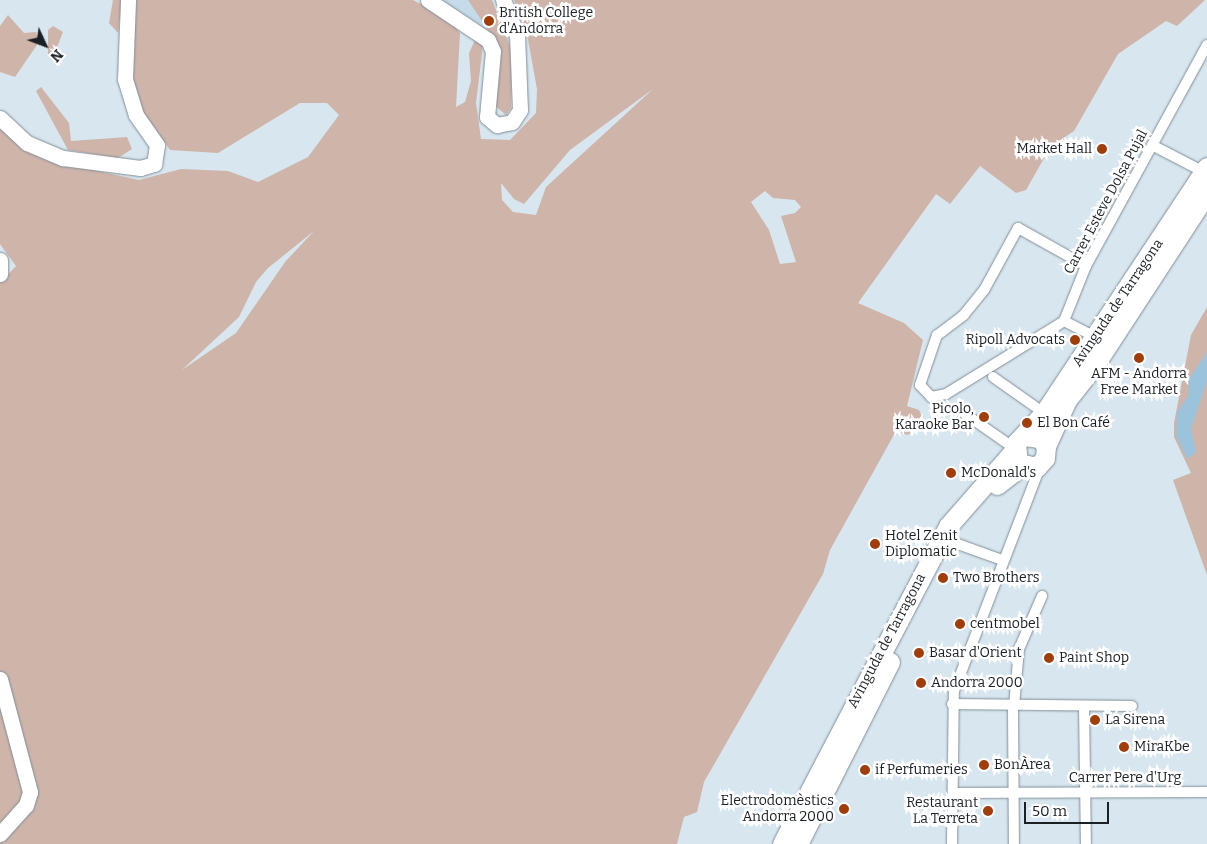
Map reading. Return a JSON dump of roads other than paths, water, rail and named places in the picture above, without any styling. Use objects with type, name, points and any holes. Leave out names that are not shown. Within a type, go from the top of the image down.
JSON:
[{"type":"highway","name":"Avinguda de Tarragona","points":[[798,844],[952,542],[1044,413],[1205,170]]},
{"type":"highway","name":"Avinguda de Tarragona","points":[[1044,455],[1067,400],[1096,363],[1207,193]]},
{"type":"highway","points":[[1040,438],[1044,455],[1018,450],[1040,438]]},
{"type":"highway","name":"Avinguda de Tarragona","points":[[782,844],[949,525],[1018,450]]},
{"type":"main road","points":[[0,118],[27,143],[63,158],[140,168],[154,164],[157,145],[136,115],[125,79],[128,0]]},
{"type":"main road","points":[[428,0],[488,40],[492,51],[487,117],[497,125],[512,122],[520,110],[518,36],[503,0]]},
{"type":"main road","points":[[0,260],[0,274]]},
{"type":"main road","points":[[0,679],[30,792],[26,805],[0,834]]},
{"type":"street","name":"Carrer Esteve Dolsa Pujal","points":[[1064,321],[1086,266],[1207,45]]},
{"type":"street","points":[[1152,145],[1205,170]]},
{"type":"street","points":[[1086,266],[1018,228],[984,290],[964,315],[937,335],[920,385],[931,397],[946,394],[1064,321],[1095,337]]},
{"type":"street","points":[[993,377],[1044,413]]},
{"type":"street","points":[[958,408],[1018,450]]},
{"type":"street","points":[[952,844],[952,704],[1002,560],[1044,455]]},
{"type":"street","points":[[952,542],[1002,560]]},
{"type":"street","points":[[1014,844],[1014,708],[1019,649],[1042,596]]},
{"type":"street","points":[[952,704],[1014,708],[1132,706]]},
{"type":"street","points":[[1084,706],[1086,844]]},
{"type":"street","name":"Carrer Pere d'Urg","points":[[953,793],[1207,792]]},
{"type":"water","points":[[1207,352],[1207,381],[1191,429],[1196,452],[1187,459],[1176,435],[1177,412],[1188,396],[1189,379]]},
{"type":"place","name":"British College d'Andorra","points":[[489,21]]},
{"type":"place","name":"Market Hall","points":[[1102,149]]},
{"type":"place","name":"Ripoll Advocats","points":[[1075,340]]},
{"type":"place","name":"AFM - Andorra Free Market","points":[[1139,358]]},
{"type":"place","name":"Picolo, Karaoke Bar","points":[[984,417]]},
{"type":"place","name":"El Bon Café","points":[[1027,423]]},
{"type":"place","name":"McDonald's","points":[[951,473]]},
{"type":"place","name":"Hotel Zenit Diplomatic","points":[[875,544]]},
{"type":"place","name":"Two Brothers","points":[[943,578]]},
{"type":"place","name":"centmobel","points":[[960,624]]},
{"type":"place","name":"Basar d'Orient","points":[[919,653]]},
{"type":"place","name":"Paint Shop","points":[[1049,658]]},
{"type":"place","name":"Andorra 2000","points":[[921,683]]},
{"type":"place","name":"La Sirena","points":[[1095,720]]},
{"type":"place","name":"MiraKbe","points":[[1124,747]]},
{"type":"place","name":"BonÀrea","points":[[984,765]]},
{"type":"place","name":"if Perfumeries","points":[[865,770]]},
{"type":"place","name":"Electrodomèstics Andorra 2000","points":[[844,809]]},
{"type":"place","name":"Restaurant La Terreta","points":[[988,811]]}]
